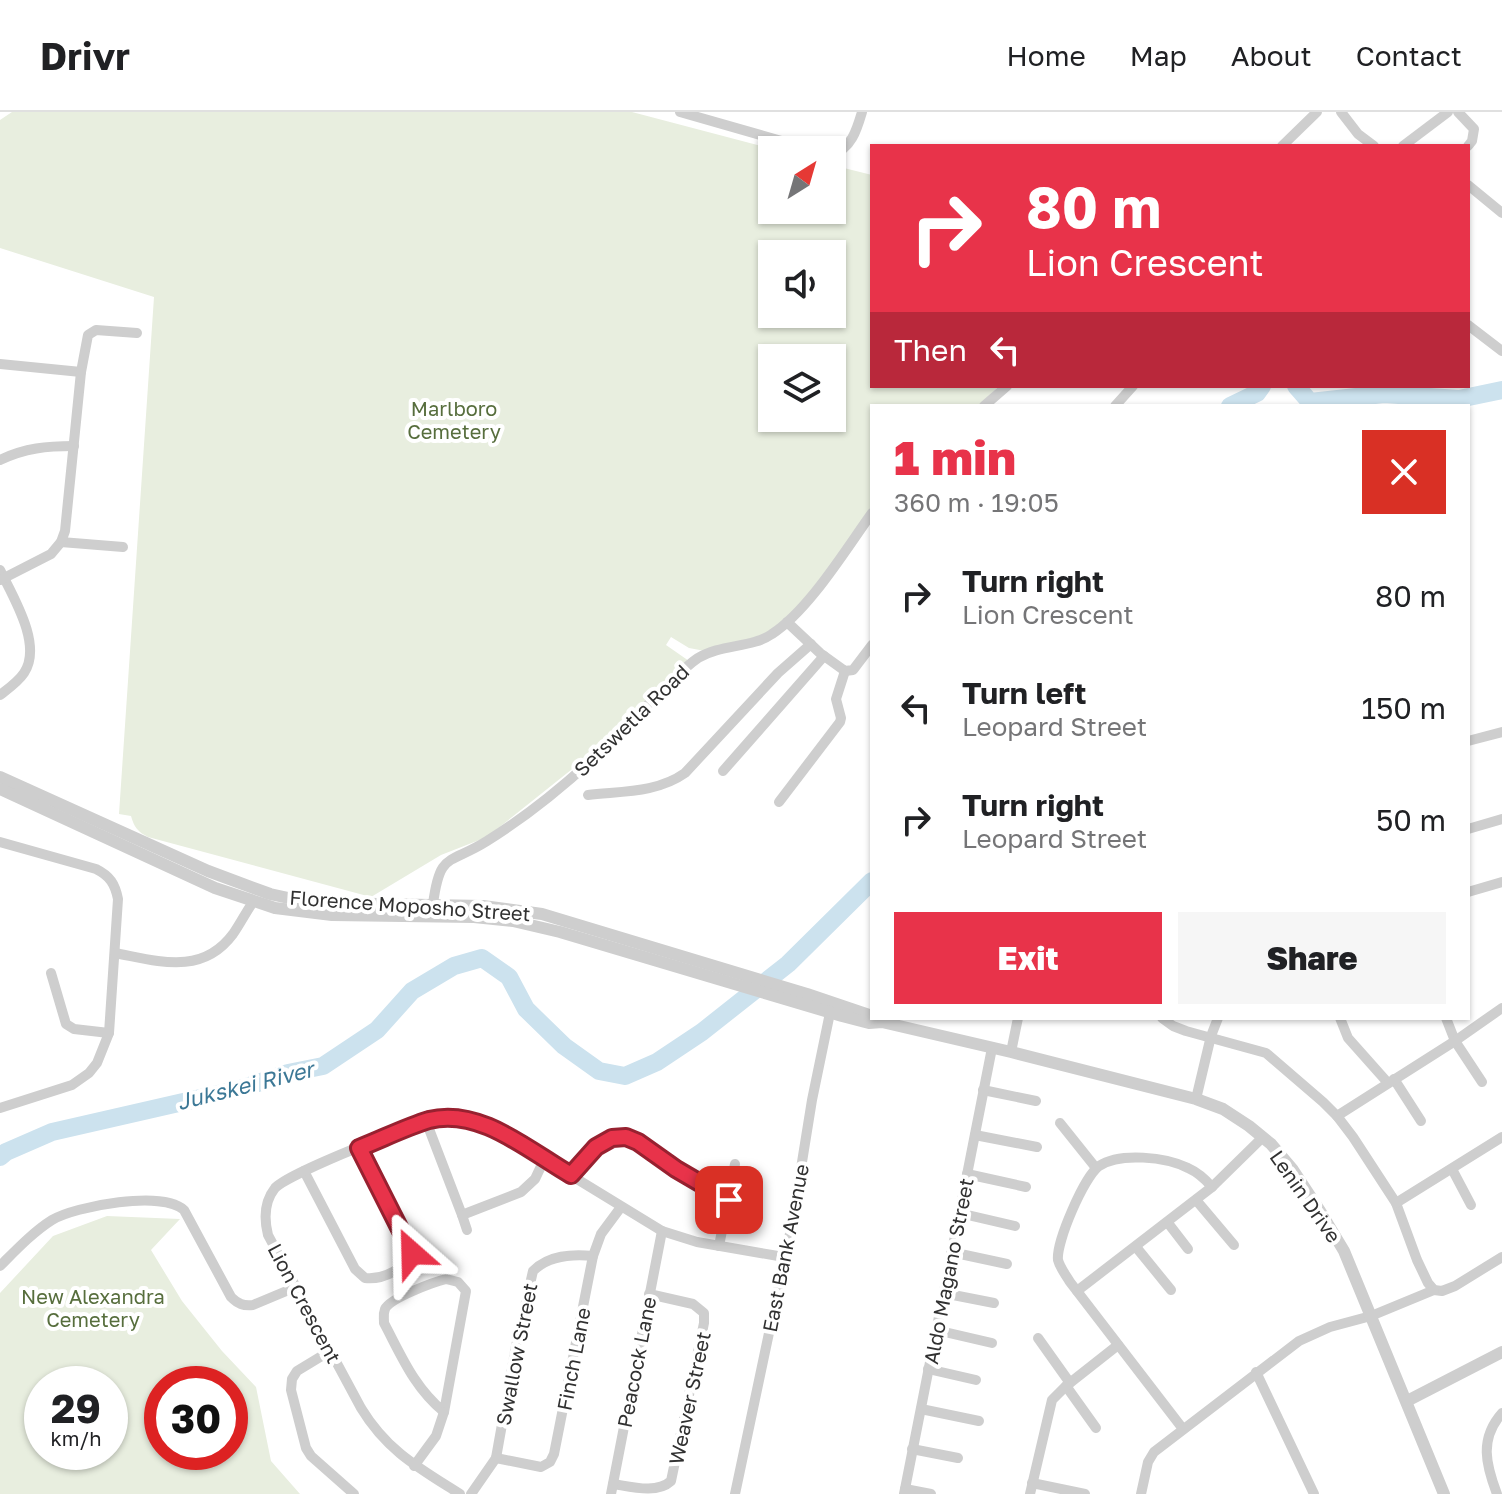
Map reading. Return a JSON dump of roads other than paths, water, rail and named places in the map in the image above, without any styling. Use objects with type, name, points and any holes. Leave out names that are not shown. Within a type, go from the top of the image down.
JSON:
[{"type":"street","points":[[682,112],[765,136]]},
{"type":"street","points":[[846,147],[862,112]]},
{"type":"street","points":[[1284,144],[1317,112]]},
{"type":"street","points":[[1341,112],[1358,134],[1371,144]]},
{"type":"street","points":[[1406,144],[1448,112]]},
{"type":"street","points":[[1458,112],[1474,129],[1470,144]]},
{"type":"street","points":[[1470,187],[1502,213]]},
{"type":"street","points":[[1470,327],[1502,351]]},
{"type":"street","points":[[0,695],[24,674],[31,654],[29,634],[1,576],[51,554],[65,531],[87,338],[90,332],[96,330],[137,333]]},
{"type":"street","points":[[0,364],[81,372]]},
{"type":"street","points":[[986,404],[1005,388]]},
{"type":"street","points":[[1117,404],[1131,388]]},
{"type":"street","points":[[0,460],[27,449],[74,446]]},
{"type":"street","name":"Setswetla Road","points":[[433,904],[436,882],[446,862],[486,842],[580,771],[689,664],[712,651],[766,638],[787,622],[810,597],[870,516]]},
{"type":"street","points":[[61,542],[123,547]]},
{"type":"street","points":[[787,622],[845,671],[853,670],[870,648]]},
{"type":"street","points":[[588,795],[660,787],[673,782],[778,673],[811,644]]},
{"type":"street","points":[[723,771],[824,656]]},
{"type":"street","points":[[779,802],[840,722],[836,699],[845,671]]},
{"type":"street","points":[[1470,740],[1502,732]]},
{"type":"street","name":"Florence Moposho Street","points":[[0,777],[208,871],[270,894],[326,903],[433,904],[542,914],[574,930],[673,967],[831,1007]]},
{"type":"street","name":"Florence Moposho Street","points":[[0,789],[215,888],[275,908],[332,915],[474,917],[574,930],[686,958],[806,1000]]},
{"type":"street","points":[[1470,828],[1502,819]]},
{"type":"street","points":[[0,842],[96,869],[109,876],[118,899],[109,1033],[97,1063],[72,1085],[0,1108]]},
{"type":"street","points":[[1470,891],[1502,882]]},
{"type":"street","points":[[115,953],[163,962],[200,960],[211,955],[232,936],[253,902]]},
{"type":"street","points":[[51,973],[66,1024],[74,1029],[109,1033]]},
{"type":"street","name":"Lenin Drive","points":[[831,1007],[869,1023],[874,1020]]},
{"type":"street","name":"East Bank Avenue","points":[[735,1494],[794,1211],[831,1007]]},
{"type":"street","points":[[1337,1116],[1502,1008]]},
{"type":"street","name":"Lenin Drive","points":[[880,1020],[1196,1099],[1223,1109],[1263,1137],[1293,1170],[1344,1251],[1444,1494]]},
{"type":"street","points":[[1011,1052],[1018,1020]]},
{"type":"street","points":[[1165,1020],[1186,1031],[1266,1053],[1308,1087],[1337,1116],[1396,1203],[1417,1260],[1434,1290]]},
{"type":"street","points":[[1196,1099],[1217,1020]]},
{"type":"street","points":[[1341,1020],[1348,1038],[1391,1081],[1421,1121]]},
{"type":"street","points":[[1447,1020],[1455,1041],[1482,1082]]},
{"type":"street","name":"Aldo Magano Street","points":[[904,1491],[992,1048]]},
{"type":"street","points":[[983,1090],[1036,1101]]},
{"type":"street","name":"Lion Crescent","points":[[460,1494],[414,1466],[371,1425],[268,1235],[267,1202],[283,1181],[426,1121],[447,1118],[479,1122],[662,1231],[685,1239],[784,1257]]},
{"type":"street","points":[[426,1121],[467,1230]]},
{"type":"street","points":[[1060,1123],[1096,1168]]},
{"type":"street","points":[[975,1135],[1037,1147]]},
{"type":"street","points":[[571,1175],[596,1147],[612,1138],[626,1137],[729,1200]]},
{"type":"street","points":[[1077,1291],[1212,1187],[1263,1137]]},
{"type":"street","points":[[1396,1203],[1502,1137]]},
{"type":"street","points":[[304,1171],[355,1269],[365,1278],[378,1277],[405,1265],[411,1257],[411,1250],[359,1148]]},
{"type":"street","points":[[1183,1429],[1077,1291],[1060,1266],[1059,1253],[1086,1180],[1096,1168],[1114,1160],[1157,1159],[1188,1168],[1212,1187]]},
{"type":"street","points":[[462,1215],[521,1192],[535,1179],[544,1160]]},
{"type":"street","points":[[719,1246],[735,1164]]},
{"type":"street","points":[[1452,1169],[1471,1205]]},
{"type":"street","points":[[967,1174],[1026,1187]]},
{"type":"street","points":[[1196,1200],[1234,1245]]},
{"type":"street","points":[[0,1266],[39,1229],[65,1213],[102,1204],[166,1201],[184,1210],[236,1302],[253,1305],[296,1287]]},
{"type":"street","name":"Finch Lane","points":[[496,1458],[541,1467],[550,1462],[554,1454],[593,1256],[601,1234],[621,1207]]},
{"type":"street","points":[[959,1213],[1015,1226]]},
{"type":"street","points":[[1168,1223],[1188,1249]]},
{"type":"street","name":"Peacock Lane","points":[[612,1489],[662,1231]]},
{"type":"street","points":[[1136,1247],[1171,1290]]},
{"type":"street","points":[[951,1252],[1007,1264]]},
{"type":"street","name":"Swallow Street","points":[[471,1494],[496,1458],[533,1271],[544,1263],[568,1255],[593,1256]]},
{"type":"street","points":[[1141,1494],[1148,1462],[1154,1452],[1299,1341],[1434,1290],[1442,1291],[1455,1286],[1502,1257]]},
{"type":"street","points":[[414,1466],[436,1436],[444,1412],[466,1296],[463,1285],[453,1279],[441,1280],[391,1302],[384,1310],[383,1317],[416,1384],[444,1412]]},
{"type":"street","points":[[943,1293],[994,1303]]},
{"type":"street","name":"Weaver Street","points":[[612,1489],[659,1489],[671,1481],[704,1323],[704,1313],[693,1304],[649,1294]]},
{"type":"street","points":[[936,1330],[992,1343]]},
{"type":"street","points":[[1038,1338],[1096,1428]]},
{"type":"street","points":[[1085,1494],[1031,1488],[1052,1400],[1118,1345]]},
{"type":"street","points":[[330,1351],[297,1371],[291,1390],[306,1448],[354,1494]]},
{"type":"street","points":[[1407,1401],[1502,1352]]},
{"type":"street","points":[[928,1369],[976,1380]]},
{"type":"street","points":[[1256,1372],[1314,1494]]},
{"type":"street","points":[[921,1409],[979,1421]]},
{"type":"street","points":[[1497,1494],[1487,1464],[1487,1445],[1495,1422],[1502,1413]]},
{"type":"street","points":[[912,1449],[958,1458]]},
{"type":"street","points":[[904,1491],[931,1494]]},
{"type":"waterway","name":"Jukskei River","points":[[1234,404],[1257,393],[1261,388]]},
{"type":"waterway","name":"Jukskei River","points":[[1298,388],[1310,402],[1384,394],[1459,399],[1502,390]]},
{"type":"waterway","name":"Jukskei River","points":[[0,1157],[52,1132],[240,1089],[288,1073],[323,1066],[377,1030],[412,991],[454,966],[482,958],[509,977],[526,1009],[564,1046],[599,1071],[625,1076],[657,1062],[702,1032],[788,964],[870,883]]},
{"type":"park label","name":"Marlboro Cemetery","points":[[454,420]]},
{"type":"park label","name":"New Alexandra Cemetery","points":[[93,1308]]}]
